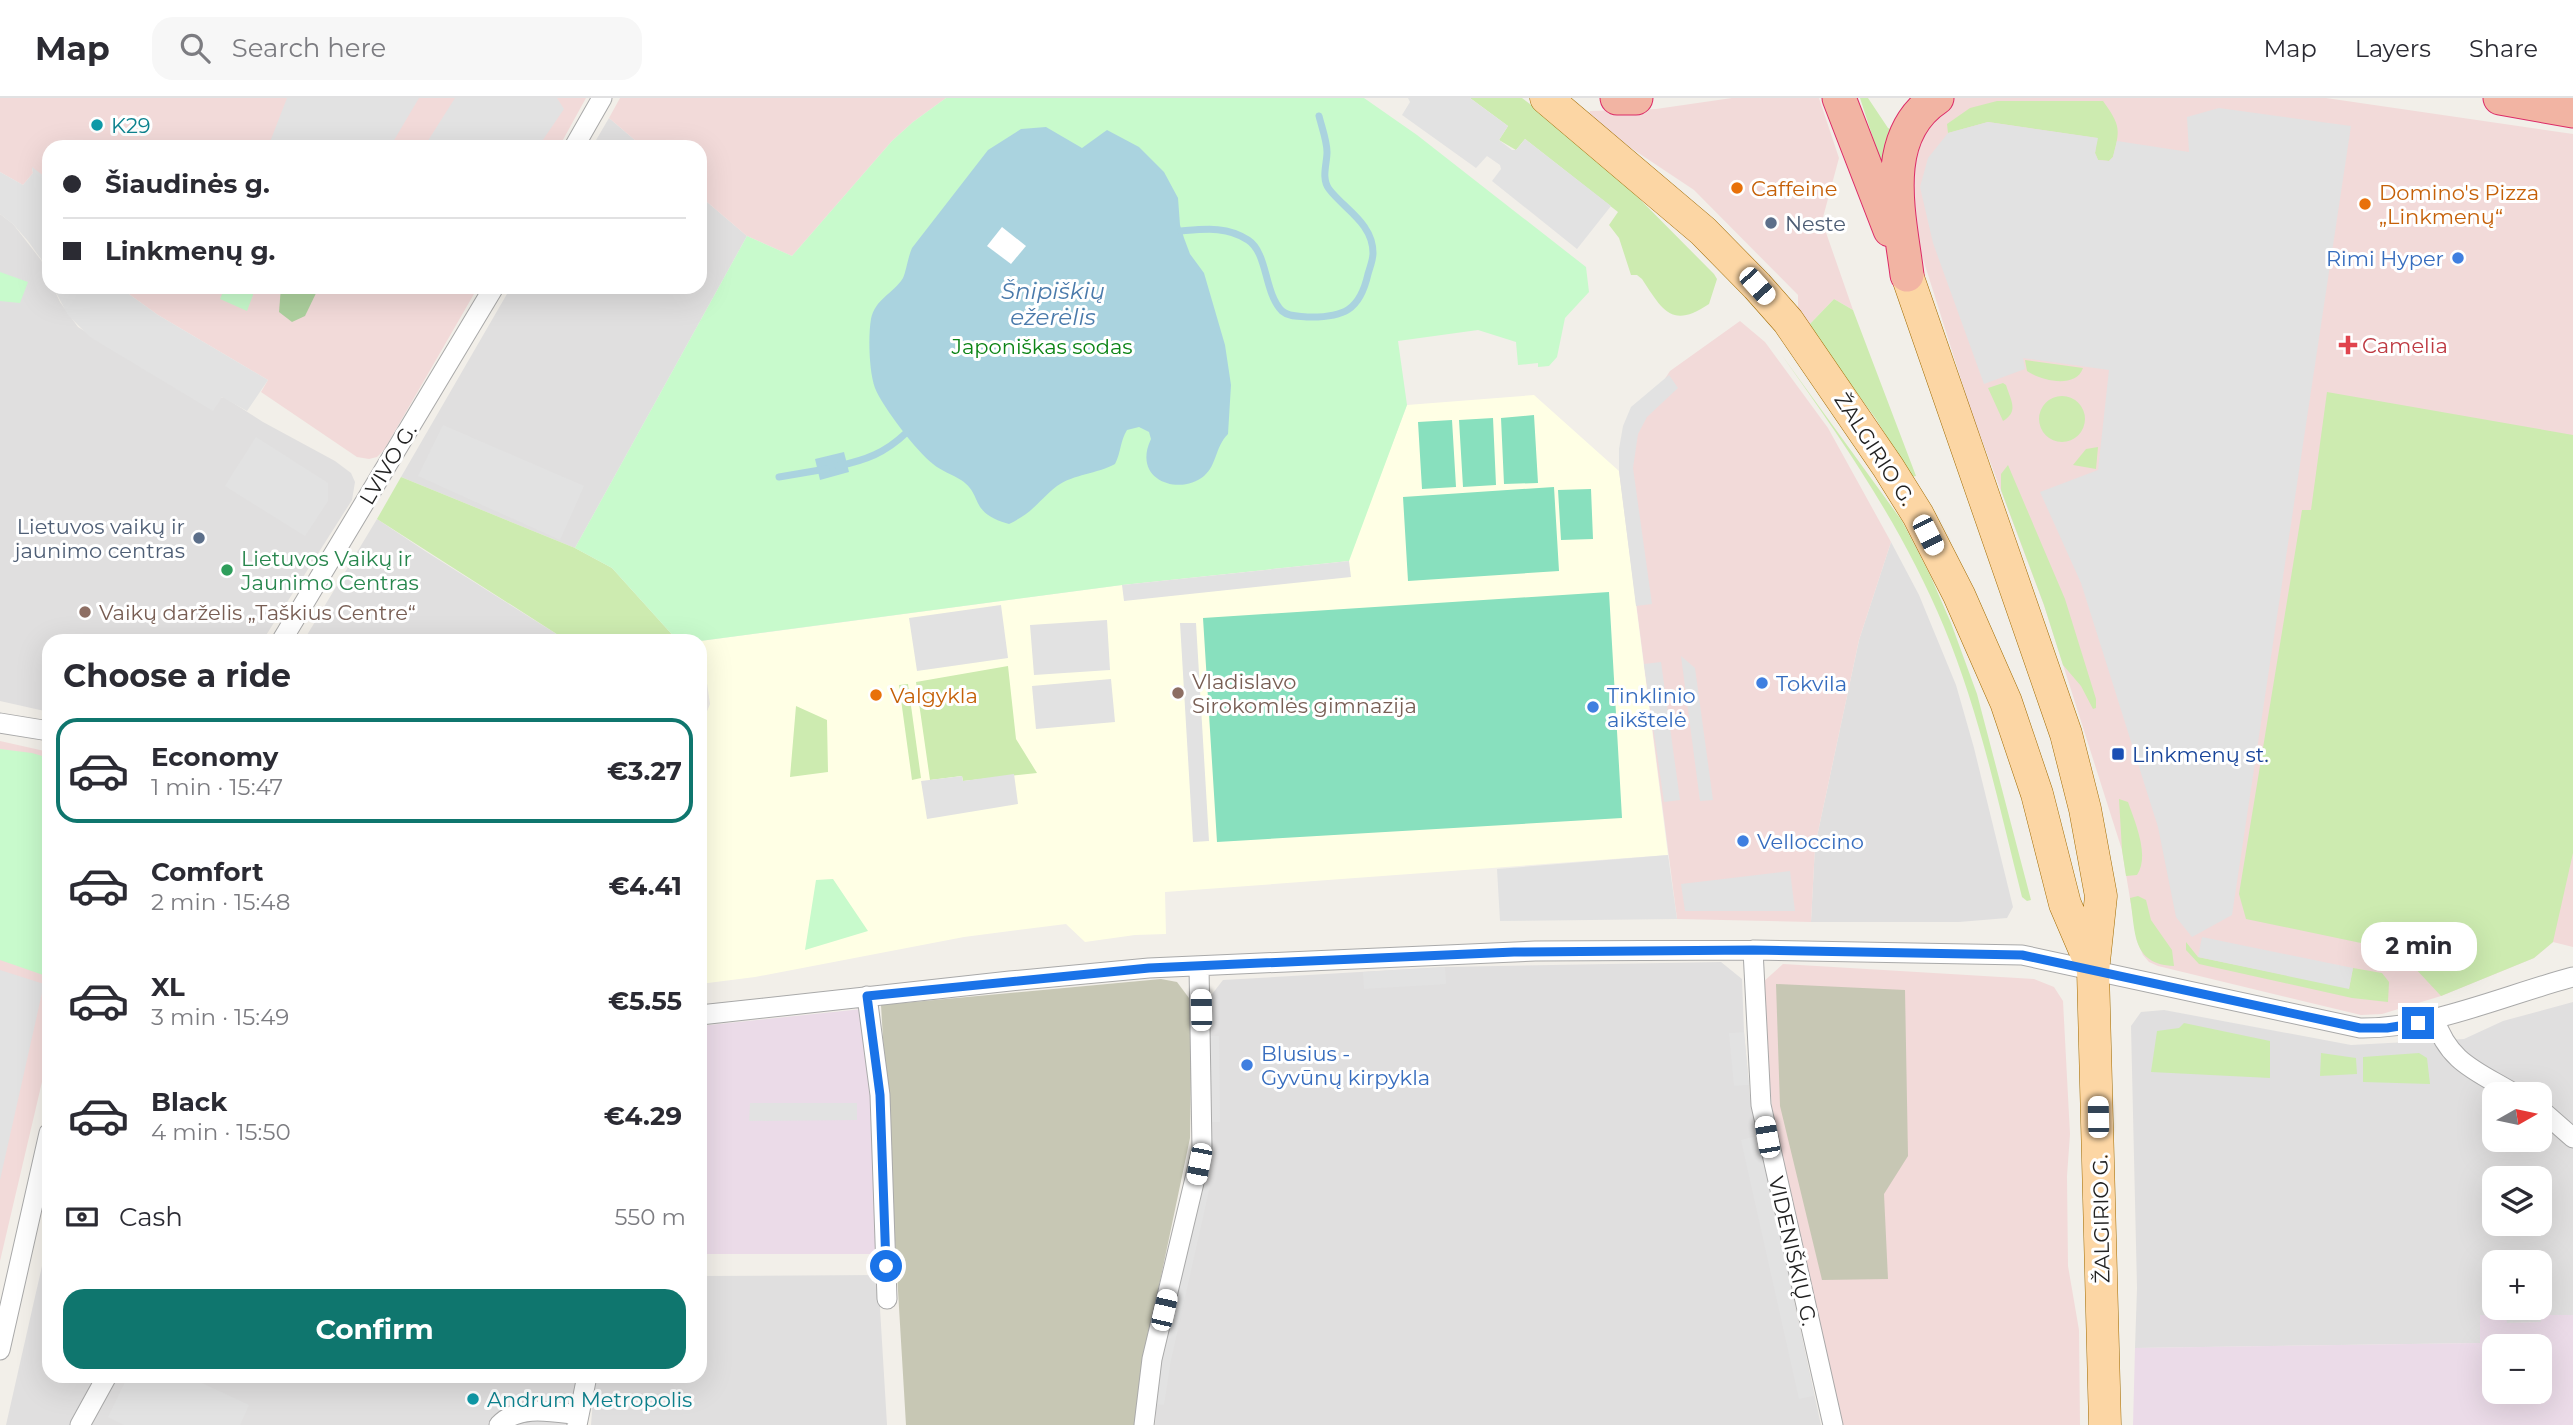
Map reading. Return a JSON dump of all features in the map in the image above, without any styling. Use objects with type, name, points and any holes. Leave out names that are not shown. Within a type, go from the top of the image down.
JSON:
[{"type":"highway","points":[[1617,98],[1636,98]]},
{"type":"highway","name":"ŽALGIRIO G.","points":[[1839,98],[1907,275]]},
{"type":"highway","points":[[1907,275],[1896,178],[1900,152],[1909,127],[1937,98]]},
{"type":"highway","points":[[2500,98],[2573,111]]},
{"type":"main road","name":"ŽALGIRIO G.","points":[[1546,98],[1703,231],[1757,286],[1796,332],[1888,467],[1918,515],[1959,595],[2006,702],[2037,794],[2066,904],[2093,971]]},
{"type":"main road","name":"ŽALGIRIO G.","points":[[1907,275],[2066,734],[2085,809],[2101,896],[2093,971],[2097,1034],[2105,1425]]},
{"type":"street","points":[[578,140],[602,98]]},
{"type":"street","name":"LVIVO G.","points":[[286,634],[490,294]]},
{"type":"street","points":[[0,723],[42,730]]},
{"type":"street","points":[[707,1014],[1121,970],[1535,951],[1753,950],[2022,955],[2360,1028],[2387,1028],[2573,977]]},
{"type":"street","name":"VIDENIŠKIŲ G.","points":[[1753,950],[1759,1080],[1765,1127],[1833,1425]]},
{"type":"street","points":[[1144,1425],[1152,1359],[1202,1150],[1199,966]]},
{"type":"street","points":[[867,996],[880,1095],[887,1299]]},
{"type":"street","points":[[2434,1017],[2445,1044],[2457,1059],[2495,1082]]},
{"type":"street","points":[[2552,1119],[2573,1138]]},
{"type":"street","points":[[0,1350],[42,1164]]},
{"type":"street","points":[[80,1425],[103,1383]]},
{"type":"street","points":[[499,1425],[504,1419],[542,1410],[578,1420],[586,1383]]},
{"type":"shaded area","points":[[0,98],[586,98],[563,140],[42,140],[42,175],[32,168],[33,173],[23,185],[0,172]]},
{"type":"shaded area","points":[[287,98],[419,98],[394,140],[271,140]]},
{"type":"shaded area","points":[[455,98],[557,98],[564,109],[543,140],[428,140]]},
{"type":"shaded area","points":[[620,98],[946,98],[892,141],[792,256],[747,236],[707,202],[707,140],[635,140],[609,118]]},
{"type":"shaded area","points":[[1408,98],[1470,98],[1508,126],[1499,140],[1512,150],[1516,150],[1525,139],[1611,206],[1577,249],[1492,181],[1501,169],[1500,165],[1487,156],[1476,168],[1402,115],[1410,102]]},
{"type":"shaded area","points":[[1732,98],[1819,98],[1839,158],[1822,221],[1853,310],[1834,299],[1808,326],[1798,312],[1798,295],[1694,190],[1631,148],[1589,115],[1590,111],[1656,109]]},
{"type":"shaded area","points":[[1951,98],[2326,98],[2573,134],[2573,947],[2553,942],[2534,958],[2441,996],[2382,1014],[2361,1015],[2158,966],[2143,955],[2137,941],[2122,850],[2044,605],[1971,411],[1918,243],[1906,169],[1940,106]]},
{"type":"shaded area","points":[[2219,108],[2351,126],[2232,915],[2192,937],[2176,917],[2158,827],[2081,583],[2040,492],[2098,470],[2109,370],[2023,358],[2025,369],[1984,384],[1933,243],[1920,187],[1928,158],[1948,133],[1988,122],[2098,138],[2095,153],[2098,160],[2109,161],[2113,157],[2117,141],[2189,152],[2187,117]]},
{"type":"shaded area","points":[[609,118],[635,140],[596,140]]},
{"type":"shaded area","points":[[32,167],[42,175],[42,261],[13,224],[0,214],[0,172],[23,185],[33,173]]},
{"type":"shaded area","points":[[707,202],[747,236],[575,548],[401,477],[507,294],[707,294]]},
{"type":"shaded area","points":[[0,214],[13,224],[41,260],[42,294],[56,294],[78,327],[213,410],[220,398],[224,397],[263,422],[335,461],[351,473],[355,482],[352,500],[267,634],[42,634],[42,710],[0,701]]},
{"type":"shaded area","points":[[57,294],[129,294],[158,315],[268,380],[247,411],[222,397],[213,411],[90,337],[68,315]]},
{"type":"shaded area","points":[[129,294],[474,294],[384,450],[377,457],[369,459],[357,457],[261,392],[268,380],[158,315]]},
{"type":"shaded area","points":[[1740,321],[1765,342],[1828,428],[1891,542],[1859,640],[1815,846],[1811,922],[1677,919],[1619,471],[1619,449],[1670,371]]},
{"type":"shaded area","points":[[1669,375],[1678,388],[1647,417],[1638,434],[1633,468],[1652,604],[1636,606],[1619,471],[1619,449],[1623,426],[1631,407]]},
{"type":"shaded area","name":"Vladislavo Sirokomlės gimnazija","points":[[1534,395],[1619,471],[1668,855],[1165,892],[1166,934],[1085,942],[1066,924],[964,937],[755,977],[707,983],[707,712],[710,704],[707,640],[1122,585],[1348,561],[1407,405]]},
{"type":"shaded area","points":[[443,425],[584,486],[560,540],[418,476]]},
{"type":"shaded area","points":[[256,437],[328,483],[328,501],[305,536],[225,486]]},
{"type":"shaded area","points":[[377,519],[556,634],[308,634]]},
{"type":"shaded area","points":[[1891,542],[1919,595],[1956,685],[2013,907],[2007,918],[1959,922],[1811,922],[1815,846],[1859,640]]},
{"type":"shaded area","points":[[1349,561],[1351,577],[1124,601],[1122,585]]},
{"type":"shaded area","points":[[1001,605],[1008,658],[917,671],[909,618]]},
{"type":"shaded area","points":[[1107,620],[1110,670],[1034,675],[1030,625]]},
{"type":"shaded area","points":[[1180,623],[1196,623],[1209,841],[1193,842]]},
{"type":"shaded area","points":[[1681,656],[1695,668],[1713,800],[1700,801]]},
{"type":"shaded area","points":[[1661,662],[1680,800],[1664,802],[1644,664]]},
{"type":"shaded area","points":[[1111,679],[1115,722],[1036,729],[1032,686]]},
{"type":"shaded area","points":[[0,741],[42,750],[42,1082],[0,1261]]},
{"type":"shaded area","points":[[1014,774],[1018,804],[927,819],[921,781],[962,776],[963,781]]},
{"type":"shaded area","points":[[1668,855],[1677,919],[1500,921],[1497,869]]},
{"type":"shaded area","points":[[1790,871],[1795,911],[1685,911],[1681,884]]},
{"type":"shaded area","points":[[2202,937],[2353,968],[2349,989],[2198,957]]},
{"type":"shaded area","points":[[1721,962],[1742,979],[1750,1097],[1821,1425],[1155,1425],[1159,1371],[1209,1167],[1209,998],[1223,980],[1445,967]]},
{"type":"shaded area","points":[[1783,964],[2034,979],[2054,987],[2063,1001],[2070,1134],[2067,1176],[2068,1266],[2079,1330],[2080,1425],[1841,1425],[1772,1107],[1762,983]]},
{"type":"shaded area","points":[[1445,967],[1446,984],[1364,989],[1363,972]]},
{"type":"shaded area","points":[[0,970],[42,983],[42,993],[0,1180]]},
{"type":"shaded area","points":[[1161,979],[1177,982],[1192,1002],[1190,1138],[1140,1377],[1136,1425],[906,1425],[881,1005]]},
{"type":"shaded area","points":[[1776,984],[1905,990],[1908,1156],[1884,1194],[1888,1279],[1822,1280],[1780,1106]]},
{"type":"shaded area","points":[[2573,1002],[2573,1315],[2552,1315],[2552,1250],[2482,1250],[2481,1343],[2135,1348],[2137,1288],[2131,1026],[2141,1012],[2164,1010],[2351,1045],[2464,1039],[2503,1021]]},
{"type":"shaded area","points":[[862,1009],[873,1114],[876,1254],[707,1254],[707,1025]]},
{"type":"shaded area","points":[[1744,1032],[1749,1085],[1734,1086],[1729,1033]]},
{"type":"shaded area","points":[[1211,1036],[1219,1036],[1220,1122],[1211,1122]]},
{"type":"shaded area","points":[[750,1103],[857,1103],[857,1120],[749,1121]]},
{"type":"shaded area","points":[[1758,1136],[1814,1396],[1799,1399],[1741,1140]]},
{"type":"shaded area","points":[[1204,1185],[1210,1186],[1171,1360],[1164,1405],[1156,1404],[1159,1371]]},
{"type":"shaded area","points":[[42,1266],[42,1383],[580,1383],[571,1425],[6,1425]]},
{"type":"shaded area","points":[[878,1275],[887,1425],[591,1425],[595,1383],[707,1383],[707,1276]]},
{"type":"shaded area","points":[[2480,1315],[2482,1320],[2507,1320],[2507,1323],[2541,1322],[2552,1320],[2552,1315],[2573,1315],[2573,1425],[2133,1425],[2135,1348],[2480,1343]]},
{"type":"shaded area","points":[[2495,1320],[2541,1320],[2541,1322],[2506,1323]]},
{"type":"shaded area","points":[[125,1383],[202,1383],[249,1405],[240,1425],[124,1425],[108,1417]]},
{"type":"green space","name":"Japoniškas sodas","points":[[946,98],[1364,98],[1417,135],[1586,267],[1589,292],[1565,318],[1557,357],[1549,366],[1538,367],[1538,363],[1518,365],[1516,342],[1478,330],[1398,341],[1407,405],[1349,561],[1122,585],[707,640],[707,634],[672,634],[612,568],[575,548],[747,236],[792,256],[892,141]]},
{"type":"green space","points":[[1470,98],[1522,98],[1595,154],[1714,274],[1717,279],[1709,304],[1686,315],[1677,316],[1663,308],[1642,279],[1631,275],[1619,238],[1609,225],[1618,212],[1525,139],[1516,150],[1499,140],[1508,126]]},
{"type":"green space","points":[[1860,98],[1868,98],[1888,128],[1898,132],[1883,169]]},
{"type":"green space","points":[[1997,101],[2103,101],[2116,122],[2117,140],[2113,157],[2109,161],[2098,160],[2095,153],[2097,138],[1988,122],[1948,133],[1947,124],[1970,108]]},
{"type":"green space","points":[[0,272],[28,282],[20,303],[0,301]]},
{"type":"green space","points":[[222,294],[253,294],[247,311],[220,299]]},
{"type":"green space","points":[[280,294],[316,294],[305,316],[292,322],[279,312]]},
{"type":"green space","points":[[1834,299],[1853,310],[1916,476],[1911,477],[1876,419],[1808,326]]},
{"type":"green space","points":[[1781,354],[1902,521],[1930,575],[1977,694],[2031,900],[2027,901],[2022,897],[1988,760],[1968,693],[1928,590],[1870,486]]},
{"type":"green space","points":[[2025,360],[2083,368],[2073,379],[2049,380],[2027,371]]},
{"type":"green space","points":[[2003,383],[2006,385],[2012,409],[2003,421],[1988,388]]},
{"type":"green space","points":[[2327,392],[2573,435],[2573,853],[2553,942],[2534,958],[2441,996],[2399,951],[2246,919],[2239,894],[2302,510],[2311,510]]},
{"type":"green space","points":[[2062,396],[2078,403],[2085,419],[2078,435],[2062,442],[2046,435],[2039,419],[2046,403]]},
{"type":"green space","points":[[1534,415],[1538,483],[1504,484],[1501,418]]},
{"type":"green space","points":[[1493,418],[1496,485],[1463,487],[1459,420]]},
{"type":"green space","points":[[1452,420],[1456,487],[1422,489],[1418,422]]},
{"type":"green space","points":[[2098,447],[2096,469],[2073,465],[2086,449]]},
{"type":"green space","points":[[2008,465],[2065,599],[2096,699],[2096,708],[2093,709],[2081,686],[2063,665],[2044,605],[2001,490],[2001,474]]},
{"type":"green space","points":[[401,477],[575,548],[612,568],[672,634],[557,634],[377,519]]},
{"type":"green space","points":[[1554,487],[1559,571],[1408,581],[1403,497]]},
{"type":"green space","points":[[1591,489],[1593,539],[1561,540],[1558,490]]},
{"type":"green space","points":[[1609,592],[1622,818],[1217,842],[1203,618]]},
{"type":"green space","points":[[1008,666],[1016,739],[1037,773],[963,781],[962,776],[930,780],[916,682]]},
{"type":"green space","points":[[908,684],[921,778],[912,780],[899,685]]},
{"type":"green space","points":[[796,706],[827,720],[828,772],[790,777]]},
{"type":"green space","points":[[0,749],[42,756],[42,975],[0,960]]},
{"type":"green space","points":[[2119,799],[2128,802],[2140,839],[2142,858],[2137,875],[2126,876]]},
{"type":"green space","points":[[833,879],[868,931],[805,950],[816,880]]},
{"type":"green space","points":[[2138,896],[2146,900],[2151,920],[2172,950],[2174,966],[2150,959],[2138,944],[2130,898]]},
{"type":"green space","points":[[2186,942],[2198,957],[2349,988],[2353,968],[2382,973],[2389,982],[2388,1002],[2352,998],[2199,964],[2186,950]]},
{"type":"green space","points":[[2184,1023],[2270,1041],[2270,1078],[2151,1072],[2157,1031],[2179,1028]]},
{"type":"green space","points":[[2321,1053],[2356,1058],[2357,1074],[2320,1076]]},
{"type":"green space","points":[[2419,1053],[2427,1058],[2430,1084],[2363,1082],[2363,1057]]},
{"type":"water","name":"Šnipiškių ežerėlis","points":[[1046,127],[1082,148],[1107,130],[1139,147],[1164,172],[1178,198],[1184,238],[1190,254],[1204,273],[1225,345],[1231,385],[1228,434],[1208,472],[1194,482],[1183,485],[1161,481],[1153,474],[1148,465],[1147,453],[1151,439],[1149,432],[1139,427],[1127,430],[1115,464],[1064,482],[1009,524],[987,515],[968,486],[926,458],[892,417],[875,388],[871,373],[870,326],[876,306],[903,278],[912,248],[988,150],[1021,129]]},
{"type":"water","points":[[844,452],[849,472],[820,480],[815,459]]},
{"type":"pier","points":[[1002,227],[1026,246],[1011,264],[987,246]]},
{"type":"waterway","points":[[1181,231],[1224,230],[1248,240],[1259,254],[1276,303],[1288,314],[1331,316],[1355,304],[1365,286],[1373,253],[1372,242],[1357,217],[1327,185],[1327,148],[1319,116]]},
{"type":"waterway","points":[[838,466],[875,455],[906,433]]},
{"type":"waterway","points":[[779,477],[826,469]]},
{"type":"place","name":"K29","points":[[97,125]]},
{"type":"place","name":"Caffeine","points":[[1737,188]]},
{"type":"place","name":"Domino's Pizza „Linkmenų“","points":[[2365,204]]},
{"type":"place","name":"Neste","points":[[1771,223]]},
{"type":"place","name":"Rimi Hyper","points":[[2458,258]]},
{"type":"place","name":"Camelia","points":[[2348,345]]},
{"type":"place","name":"Lietuvos vaikų ir jaunimo centras","points":[[199,538]]},
{"type":"place","name":"Lietuvos Vaikų ir Jaunimo Centras","points":[[227,570]]},
{"type":"place","name":"Vaikų darželis „Taškius Centre“","points":[[85,612]]},
{"type":"place","name":"Tokvila","points":[[1762,683]]},
{"type":"place","name":"Vladislavo Sirokomlės gimnazija","points":[[1178,693]]},
{"type":"place","name":"Valgykla","points":[[876,695]]},
{"type":"place","name":"Tinklinio aikštelė","points":[[1593,707]]},
{"type":"place","name":"Linkmenų st.","points":[[2118,754]]},
{"type":"place","name":"Velloccino","points":[[1743,841]]},
{"type":"place","name":"Blusius - Gyvūnų kirpykla","points":[[1247,1065]]},
{"type":"place","name":"Andrum Metropolis","points":[[473,1399]]},
{"type":"route","points":[[886,1266],[880,1095],[867,996],[1149,968],[1535,951],[1753,950],[2022,955],[2360,1028],[2387,1028],[2418,1023]]}]
